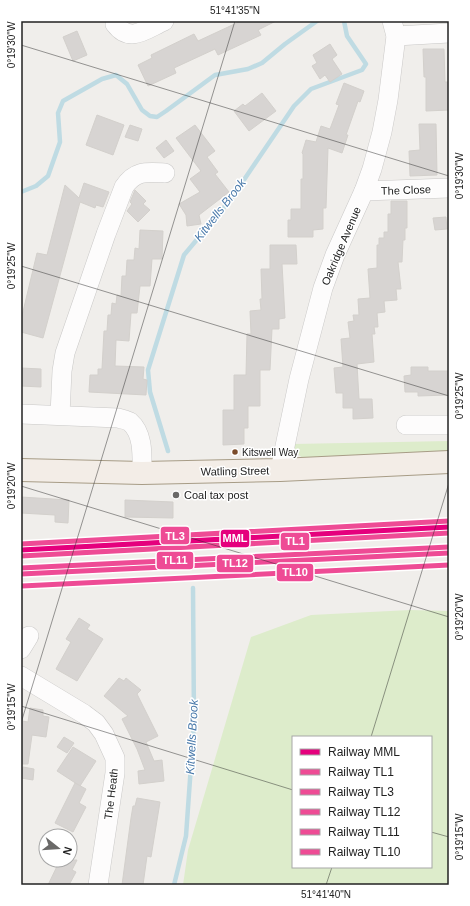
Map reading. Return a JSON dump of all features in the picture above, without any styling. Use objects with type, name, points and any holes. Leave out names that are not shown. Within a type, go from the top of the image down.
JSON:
[{"type":"main road","name":"Watling Street","points":[[21,470],[142,473],[280,470],[449,462]]},
{"type":"street","points":[[116,21],[115,24],[120,30],[128,35],[138,33],[164,21]]},
{"type":"street","points":[[394,28],[449,34]]},
{"type":"street","name":"Oakridge Avenue","points":[[280,470],[299,379],[323,288],[335,254],[364,191],[372,169],[382,132],[388,100],[394,28]]},
{"type":"street","points":[[60,415],[64,353],[124,187],[127,182],[138,173],[165,173]]},
{"type":"street","name":"The Close","points":[[364,191],[449,188]]},
{"type":"street","points":[[21,414],[118,418],[129,422],[138,434],[142,448],[142,473]]},
{"type":"street","points":[[406,425],[449,425]]},
{"type":"street","name":"The Heath","points":[[21,676],[84,714],[96,723],[104,734],[115,758],[115,773],[98,885]]},
{"type":"green space","points":[[449,441],[449,454],[303,458],[296,453],[293,444]]},
{"type":"green space","points":[[410,610],[449,611],[449,885],[183,885],[188,850],[251,637],[311,615]]},
{"type":"building","points":[[241,21],[276,21],[258,30],[261,35],[218,55],[215,49],[174,68],[176,73],[148,86],[138,65],[152,58],[151,55],[194,34],[198,41]]},
{"type":"building","points":[[77,31],[87,55],[73,61],[63,37]]},
{"type":"building","points":[[330,44],[337,55],[332,59],[342,74],[330,82],[325,75],[320,79],[312,66],[317,63],[313,55]]},
{"type":"building","points":[[423,49],[444,49],[445,82],[449,82],[449,110],[426,111],[426,77],[424,77]]},
{"type":"building","points":[[344,83],[364,91],[360,102],[358,101],[346,135],[348,135],[342,153],[328,148],[326,208],[323,208],[323,229],[313,230],[313,237],[288,237],[288,220],[291,220],[291,209],[301,209],[301,179],[303,179],[302,153],[306,140],[316,142],[321,126],[330,129],[339,105],[336,104]]},
{"type":"building","points":[[262,93],[276,111],[249,131],[234,111],[243,104],[245,106]]},
{"type":"building","points":[[97,115],[124,125],[113,155],[86,145]]},
{"type":"building","points":[[419,124],[436,124],[437,175],[410,176],[409,151],[420,150]]},
{"type":"building","points":[[130,125],[142,129],[138,141],[125,137]]},
{"type":"building","points":[[195,125],[215,151],[207,157],[218,172],[215,174],[229,192],[199,215],[201,224],[187,226],[186,215],[179,204],[200,192],[190,179],[201,171],[176,138]]},
{"type":"building","points":[[166,140],[174,151],[164,158],[156,148]]},
{"type":"building","points":[[84,183],[109,192],[103,207],[96,205],[95,208],[80,202],[43,338],[21,332],[21,320],[37,253],[47,255],[65,185],[79,198]]},
{"type":"building","points":[[135,190],[146,201],[143,204],[150,210],[138,222],[127,211],[132,204],[130,202]]},
{"type":"building","points":[[391,201],[407,201],[407,228],[405,228],[405,240],[403,240],[402,262],[398,262],[401,289],[396,289],[397,300],[384,301],[385,312],[377,313],[378,327],[374,327],[375,334],[372,334],[374,362],[357,364],[359,399],[372,399],[373,418],[353,419],[353,408],[343,408],[343,393],[336,393],[334,368],[343,367],[341,339],[350,338],[348,322],[354,321],[353,315],[359,315],[358,299],[370,298],[368,269],[377,268],[377,245],[379,245],[379,238],[384,238],[384,232],[388,232],[388,214],[391,214]]},
{"type":"building","points":[[446,217],[447,229],[435,230],[433,218]]},
{"type":"building","points":[[140,230],[163,231],[162,259],[152,259],[150,286],[140,286],[137,313],[131,313],[129,341],[116,340],[115,366],[144,367],[143,379],[147,380],[146,395],[89,392],[90,375],[98,375],[98,369],[102,369],[104,331],[107,331],[108,315],[111,315],[112,303],[116,304],[117,295],[121,296],[122,276],[126,276],[127,260],[134,260],[135,248],[139,249]]},
{"type":"building","points":[[270,245],[296,245],[297,264],[282,264],[285,318],[279,319],[279,329],[272,329],[270,370],[260,370],[260,406],[248,406],[248,428],[244,428],[244,444],[223,445],[223,410],[234,410],[234,375],[246,375],[247,334],[251,334],[250,311],[261,310],[261,269],[270,269]]},
{"type":"building","points":[[411,367],[428,367],[428,371],[448,371],[448,395],[418,396],[418,392],[405,392],[404,376],[411,375]]},
{"type":"building","points":[[21,368],[41,369],[41,387],[21,386]]},
{"type":"building","points":[[21,497],[69,500],[68,523],[55,522],[55,515],[21,513]]},
{"type":"building","points":[[125,500],[173,502],[173,518],[125,517]]},
{"type":"building","points":[[79,618],[90,625],[87,629],[103,639],[77,681],[56,669],[71,642],[66,639]]},
{"type":"building","points":[[119,678],[124,681],[126,678],[141,690],[137,694],[158,736],[146,742],[154,761],[162,760],[164,781],[139,784],[138,771],[145,770],[137,749],[122,719],[128,716],[104,696]]},
{"type":"building","points":[[30,708],[43,710],[43,716],[49,717],[46,737],[32,735],[28,764],[21,764],[22,721],[28,722]]},
{"type":"building","points":[[64,737],[74,743],[67,753],[57,747]]},
{"type":"building","points":[[73,747],[96,761],[80,786],[57,771]]},
{"type":"building","points":[[23,767],[34,769],[33,780],[21,778]]},
{"type":"building","points":[[75,783],[86,789],[79,803],[86,807],[75,828],[65,828],[55,823]]},
{"type":"building","points":[[137,798],[160,802],[151,857],[147,856],[143,885],[122,885],[133,806],[135,806]]},
{"type":"building","points":[[56,868],[73,868],[72,870],[76,872],[69,885],[48,885]]},
{"type":"waterway","points":[[21,192],[36,186],[48,176],[60,142],[58,113],[63,101],[102,79],[116,75],[127,84],[142,110],[150,116],[157,117],[215,75],[248,69],[262,63],[317,21]]},
{"type":"waterway","name":"Kitwells Brook","points":[[168,451],[150,392],[148,370],[184,255],[231,199],[294,106],[311,89],[362,70],[366,64],[347,36],[344,21]]},
{"type":"waterway","name":"Kitwells Brook","points":[[174,885],[186,836],[194,723],[193,588]]},
{"type":"rail line","name":"TL3","points":[[21,544],[449,521]]},
{"type":"rail line","name":"MML","points":[[21,550],[449,527]]},
{"type":"rail line","name":"TL1","points":[[21,556],[449,533]]},
{"type":"rail line","name":"TL11","points":[[21,568],[449,547]]},
{"type":"rail line","name":"TL12","points":[[21,574],[449,553]]},
{"type":"rail line","name":"TL10","points":[[22,586],[449,565]]},
{"type":"place","name":"Kitswell Way","points":[[235,452]]},
{"type":"place","name":"Coal tax post","points":[[176,495]]}]
